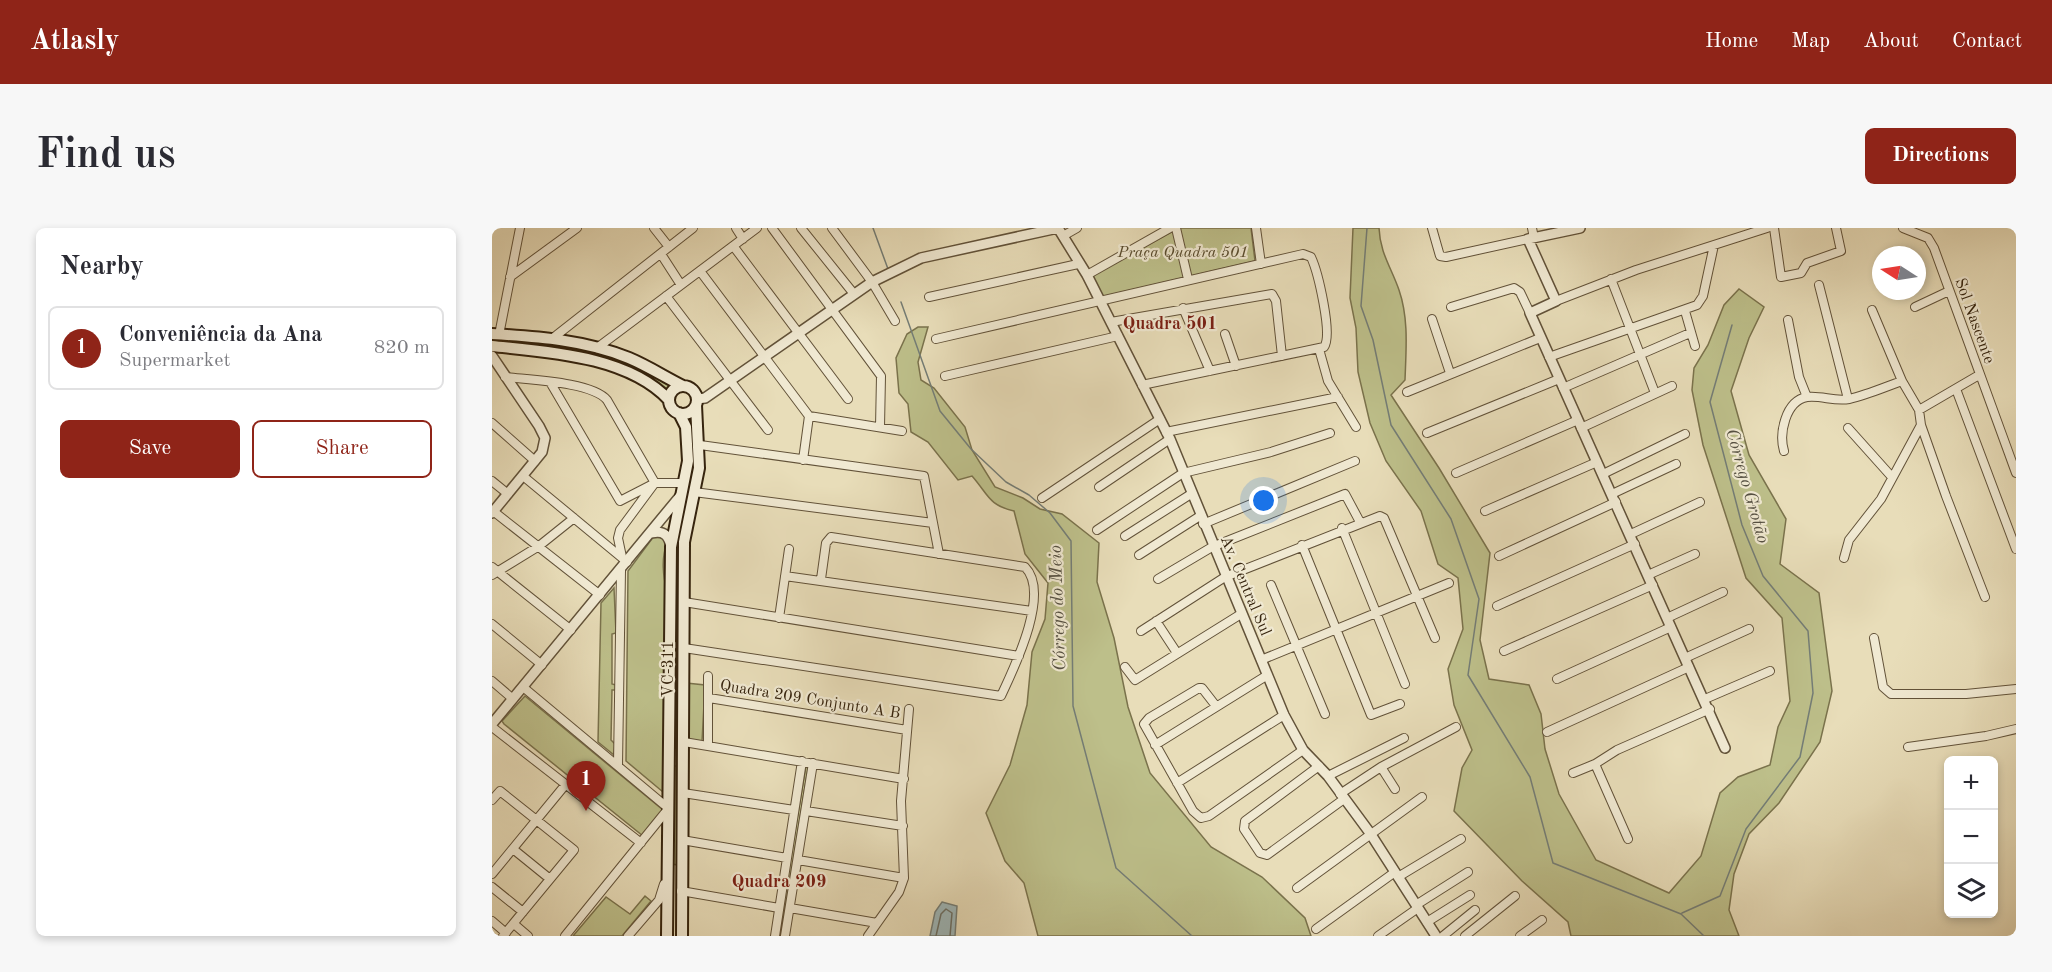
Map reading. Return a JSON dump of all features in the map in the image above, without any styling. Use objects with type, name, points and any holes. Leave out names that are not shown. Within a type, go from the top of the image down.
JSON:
[{"type":"main road","points":[[492,346],[582,358],[642,379],[659,389],[669,400],[672,408],[679,413],[691,411],[696,402],[691,389],[627,357],[552,338],[496,334]]},
{"type":"main road","points":[[669,400],[672,392],[683,386]]},
{"type":"main road","name":"VC-311","points":[[682,936],[684,542],[700,445],[696,402]]},
{"type":"main road","name":"VC-311","points":[[667,936],[663,903],[668,863],[671,547],[688,461],[686,427],[679,413]]},
{"type":"main road","points":[[670,634],[673,631],[678,635],[678,669],[684,678]]},
{"type":"main road","points":[[669,720],[671,756],[677,762],[683,756]]},
{"type":"main road","points":[[668,863],[678,869],[681,888]]},
{"type":"street","points":[[496,334],[520,228]]},
{"type":"street","points":[[510,277],[577,228]]},
{"type":"street","points":[[654,228],[669,247]]},
{"type":"street","points":[[552,338],[693,228]]},
{"type":"street","points":[[736,228],[743,239]]},
{"type":"street","points":[[597,348],[734,247],[756,228]]},
{"type":"street","points":[[772,228],[881,376],[880,427]]},
{"type":"street","points":[[801,228],[854,294]]},
{"type":"street","points":[[832,228],[872,282],[895,321]]},
{"type":"street","points":[[696,402],[731,381],[872,282],[904,264],[1077,228]]},
{"type":"street","points":[[1087,275],[1170,228]]},
{"type":"street","points":[[1176,228],[1188,279]]},
{"type":"street","points":[[1256,228],[1261,264]]},
{"type":"street","points":[[1432,228],[1436,250],[1440,256],[1531,235],[1580,228]]},
{"type":"street","points":[[1530,314],[1611,279],[1767,228]]},
{"type":"street","points":[[1774,228],[1781,277],[1801,273],[1808,263],[1841,251],[1836,228]]},
{"type":"street","name":"Sol Nascente","points":[[1903,228],[1928,238],[2016,473]]},
{"type":"street","name":"Av. Central Sul","points":[[1059,231],[1087,275],[1168,435],[1212,547],[1284,715],[1303,750],[1328,776],[1370,833],[1436,936]]},
{"type":"street","points":[[1531,235],[1556,301]]},
{"type":"street","points":[[1549,357],[1697,305],[1703,296],[1714,245]]},
{"type":"street","points":[[734,247],[848,399]]},
{"type":"street","points":[[661,254],[681,285]]},
{"type":"street","points":[[936,339],[1303,254],[1311,257],[1321,290],[1328,338],[1323,347],[1323,370],[1356,427]]},
{"type":"street","points":[[929,297],[1078,264]]},
{"type":"street","points":[[700,271],[809,416],[803,460]]},
{"type":"street","points":[[1611,279],[1639,356],[1652,380],[1655,393]]},
{"type":"street","points":[[1819,285],[1848,399]]},
{"type":"street","points":[[1451,307],[1514,288],[1520,292],[1687,663],[1710,709],[1725,747]]},
{"type":"street","points":[[1915,306],[1949,291]]},
{"type":"street","points":[[1111,322],[1272,294],[1276,301],[1282,356]]},
{"type":"street","points":[[666,296],[768,430]]},
{"type":"street","points":[[1183,308],[1210,371]]},
{"type":"street","points":[[1684,310],[1695,346]]},
{"type":"street","points":[[1872,310],[1902,381],[1918,410],[1921,425],[1985,597]]},
{"type":"street","points":[[1432,319],[1450,373]]},
{"type":"street","points":[[1788,320],[1799,377],[1807,397]]},
{"type":"street","points":[[1427,433],[1639,356],[1690,333]]},
{"type":"street","points":[[1225,334],[1236,366]]},
{"type":"street","points":[[945,376],[1118,336]]},
{"type":"street","points":[[1407,392],[1540,338]]},
{"type":"street","points":[[1142,385],[1323,347]]},
{"type":"street","points":[[492,356],[545,438],[542,452],[493,512],[600,595]]},
{"type":"street","points":[[1918,410],[1979,375]]},
{"type":"street","points":[[505,377],[550,382],[596,391],[603,395],[655,483]]},
{"type":"street","points":[[1784,451],[1781,440],[1786,416],[1796,404],[1807,397],[1848,399],[1902,381]]},
{"type":"street","points":[[550,382],[620,501],[655,483],[683,483]]},
{"type":"street","points":[[1456,473],[1672,386]]},
{"type":"street","points":[[1956,389],[2016,549]]},
{"type":"street","points":[[1099,487],[1168,435],[1338,397]]},
{"type":"street","points":[[809,416],[902,431]]},
{"type":"street","points":[[1042,498],[1160,419]]},
{"type":"street","points":[[492,423],[535,461]]},
{"type":"street","points":[[1844,558],[1849,540],[1873,511],[1921,425]]},
{"type":"street","points":[[1848,428],[1892,476]]},
{"type":"street","points":[[1097,530],[1183,473],[1271,452],[1330,433]]},
{"type":"street","points":[[1603,474],[1685,434]]},
{"type":"street","points":[[700,445],[924,476],[939,554]]},
{"type":"street","points":[[1139,555],[1202,520],[1355,461]]},
{"type":"street","points":[[1485,511],[1597,462]]},
{"type":"street","points":[[1499,556],[1676,464]]},
{"type":"street","points":[[523,476],[623,563]]},
{"type":"street","points":[[492,481],[508,494]]},
{"type":"street","points":[[618,765],[623,563],[618,538],[620,530],[655,483]]},
{"type":"street","points":[[694,492],[933,523]]},
{"type":"street","points":[[1125,536],[1191,494]]},
{"type":"street","points":[[1158,579],[1212,547],[1345,494],[1360,522]]},
{"type":"street","points":[[641,843],[492,725],[681,495]]},
{"type":"street","points":[[1630,534],[1700,502]]},
{"type":"street","points":[[1141,631],[1225,577],[1342,528],[1378,516],[1384,518],[1435,638]]},
{"type":"street","points":[[571,630],[494,571],[539,546],[574,518]]},
{"type":"street","points":[[1342,528],[1378,612],[1405,684]]},
{"type":"street","points":[[652,532],[665,533],[671,547]]},
{"type":"street","points":[[684,648],[1001,696],[1019,656],[1032,611],[1035,589],[1030,572],[1025,567],[831,537],[826,543],[821,579]]},
{"type":"street","points":[[1497,606],[1635,544]]},
{"type":"street","points":[[1302,545],[1371,715],[1400,704]]},
{"type":"street","points":[[779,618],[789,549]]},
{"type":"street","points":[[1648,574],[1695,554]]},
{"type":"street","points":[[785,576],[821,579],[1032,611]]},
{"type":"street","points":[[1261,660],[1449,583]]},
{"type":"street","points":[[1271,585],[1325,714]]},
{"type":"street","points":[[1504,651],[1653,585]]},
{"type":"street","points":[[1667,618],[1723,592]]},
{"type":"street","points":[[684,602],[1019,656]]},
{"type":"street","points":[[1125,667],[1132,679],[1136,680],[1241,614]]},
{"type":"street","points":[[1156,621],[1177,653]]},
{"type":"street","points":[[492,624],[542,665]]},
{"type":"street","points":[[1557,679],[1671,627]]},
{"type":"street","points":[[1547,732],[1687,663],[1749,629]]},
{"type":"street","points":[[1874,638],[1883,687],[1891,694],[1966,694],[2016,689]]},
{"type":"street","points":[[1705,699],[1770,671]]},
{"type":"street","points":[[708,676],[708,746]]},
{"type":"street","points":[[1155,745],[1266,676]]},
{"type":"street","points":[[492,681],[513,699]]},
{"type":"street","points":[[523,687],[668,808],[565,936]]},
{"type":"street","points":[[1216,706],[1202,688],[1199,688],[1149,718],[1144,727],[1198,817],[1205,818],[1303,750]]},
{"type":"street","name":"Quadra 209 Conjunto A B","points":[[709,698],[907,730]]},
{"type":"street","points":[[1573,773],[1595,764],[1617,750],[1710,709]]},
{"type":"street","points":[[868,936],[899,892],[904,878],[904,779],[909,710]]},
{"type":"street","points":[[1177,783],[1284,715]]},
{"type":"street","points":[[1319,766],[1245,821],[1244,829],[1260,853],[1267,855],[1381,768],[1456,726]]},
{"type":"street","points":[[1908,747],[1986,736],[2016,729]]},
{"type":"street","points":[[1328,776],[1404,738]]},
{"type":"street","points":[[684,742],[904,779]]},
{"type":"street","points":[[775,936],[802,761]]},
{"type":"street","points":[[785,936],[813,763]]},
{"type":"street","points":[[1595,764],[1628,839]]},
{"type":"street","points":[[1381,768],[1395,789]]},
{"type":"street","points":[[492,874],[566,784]]},
{"type":"street","points":[[492,800],[500,791],[574,850],[505,934],[492,921]]},
{"type":"street","points":[[683,793],[794,810]]},
{"type":"street","points":[[1297,888],[1422,797]]},
{"type":"street","points":[[806,811],[903,826]]},
{"type":"street","points":[[656,825],[665,823],[668,826]]},
{"type":"street","points":[[1316,929],[1397,875],[1461,838]]},
{"type":"street","points":[[682,840],[787,858]]},
{"type":"street","points":[[513,849],[550,879]]},
{"type":"street","points":[[798,860],[904,878]]},
{"type":"street","points":[[1378,936],[1417,906],[1468,872]]},
{"type":"street","points":[[492,887],[523,912]]},
{"type":"street","points":[[681,888],[779,908]]},
{"type":"street","points":[[1427,922],[1470,895]]},
{"type":"street","points":[[1465,936],[1515,896]]},
{"type":"street","points":[[628,936],[663,903]]},
{"type":"street","points":[[790,908],[877,923]]},
{"type":"street","points":[[1443,936],[1475,910]]},
{"type":"street","points":[[1520,936],[1542,920]]},
{"type":"street","points":[[513,924],[528,936]]},
{"type":"green space","name":"Praça Quadra 501","points":[[1179,228],[1251,228],[1255,261],[1101,297],[1090,278],[1094,274]]},
{"type":"green space","points":[[1353,228],[1379,228],[1384,253],[1402,301],[1406,335],[1405,380],[1391,395],[1439,468],[1490,553],[1480,640],[1489,679],[1529,685],[1541,714],[1545,749],[1559,794],[1596,860],[1669,893],[1701,856],[1720,793],[1738,777],[1770,765],[1778,727],[1790,701],[1782,618],[1746,578],[1703,445],[1692,390],[1694,368],[1708,345],[1724,305],[1739,289],[1764,307],[1749,338],[1731,391],[1749,455],[1786,519],[1780,564],[1819,593],[1832,691],[1820,742],[1779,803],[1749,834],[1734,874],[1729,910],[1739,936],[1571,936],[1568,922],[1522,881],[1454,811],[1462,768],[1472,750],[1454,705],[1448,669],[1463,629],[1458,578],[1438,564],[1421,511],[1386,461],[1370,423],[1358,372],[1356,328],[1350,298]]},
{"type":"green space","points":[[918,327],[928,327],[918,362],[921,380],[934,388],[965,427],[972,450],[995,487],[1023,498],[1040,509],[1062,514],[1099,543],[1097,582],[1114,638],[1128,707],[1150,773],[1211,847],[1262,877],[1305,918],[1311,936],[1038,936],[1024,883],[1005,861],[986,813],[1010,765],[1027,705],[1032,652],[1045,619],[1048,583],[1025,554],[1014,511],[999,506],[989,498],[972,476],[958,480],[928,442],[911,432],[908,404],[899,393],[896,358],[907,334]]},
{"type":"green space","points":[[492,338],[554,340],[617,356],[673,385],[666,392],[652,380],[610,363],[492,342]]},
{"type":"green space","points":[[694,413],[696,449],[680,626],[674,626],[673,565],[684,496],[685,418]]},
{"type":"green space","points":[[654,536],[663,538],[667,543],[663,561],[667,592],[665,789],[663,792],[626,761],[628,571]]},
{"type":"green space","points":[[614,588],[616,633],[612,634],[612,684],[616,685],[616,690],[612,690],[611,740],[615,744],[614,755],[598,742],[601,603]]},
{"type":"green space","points":[[686,683],[705,685],[702,742],[687,740],[689,696]]},
{"type":"green space","points":[[525,696],[663,810],[643,836],[504,724],[502,721]]},
{"type":"green space","points":[[672,765],[679,767],[678,865],[672,864]]},
{"type":"green space","points":[[806,766],[808,768],[781,936],[777,936]]},
{"type":"green space","points":[[645,896],[651,901],[622,936],[573,936],[606,897],[630,914]]},
{"type":"water","points":[[942,902],[957,906],[955,936],[930,936],[935,912]]},
{"type":"waterway","name":"Córrego do Meio","points":[[873,228],[888,269]]},
{"type":"waterway","points":[[1367,228],[1361,306],[1373,340],[1391,425],[1451,519],[1479,599],[1468,675],[1530,777],[1553,863],[1681,914],[1704,936]]},
{"type":"waterway","name":"Córrego do Meio","points":[[901,302],[940,411],[971,449],[1006,482],[1029,495],[1050,513],[1071,541],[1073,706],[1116,868],[1192,936]]},
{"type":"waterway","name":"Córrego Grotão","points":[[1682,913],[1720,896],[1746,829],[1800,757],[1813,693],[1808,631],[1763,576],[1742,525],[1710,402],[1732,325]]},
{"type":"place","name":"Conveniência da Ana","points":[[586,811]]},
{"type":"district","name":"Quadra 501","points":[[1170,324]]},
{"type":"district","name":"Quadra 209","points":[[779,882]]}]
